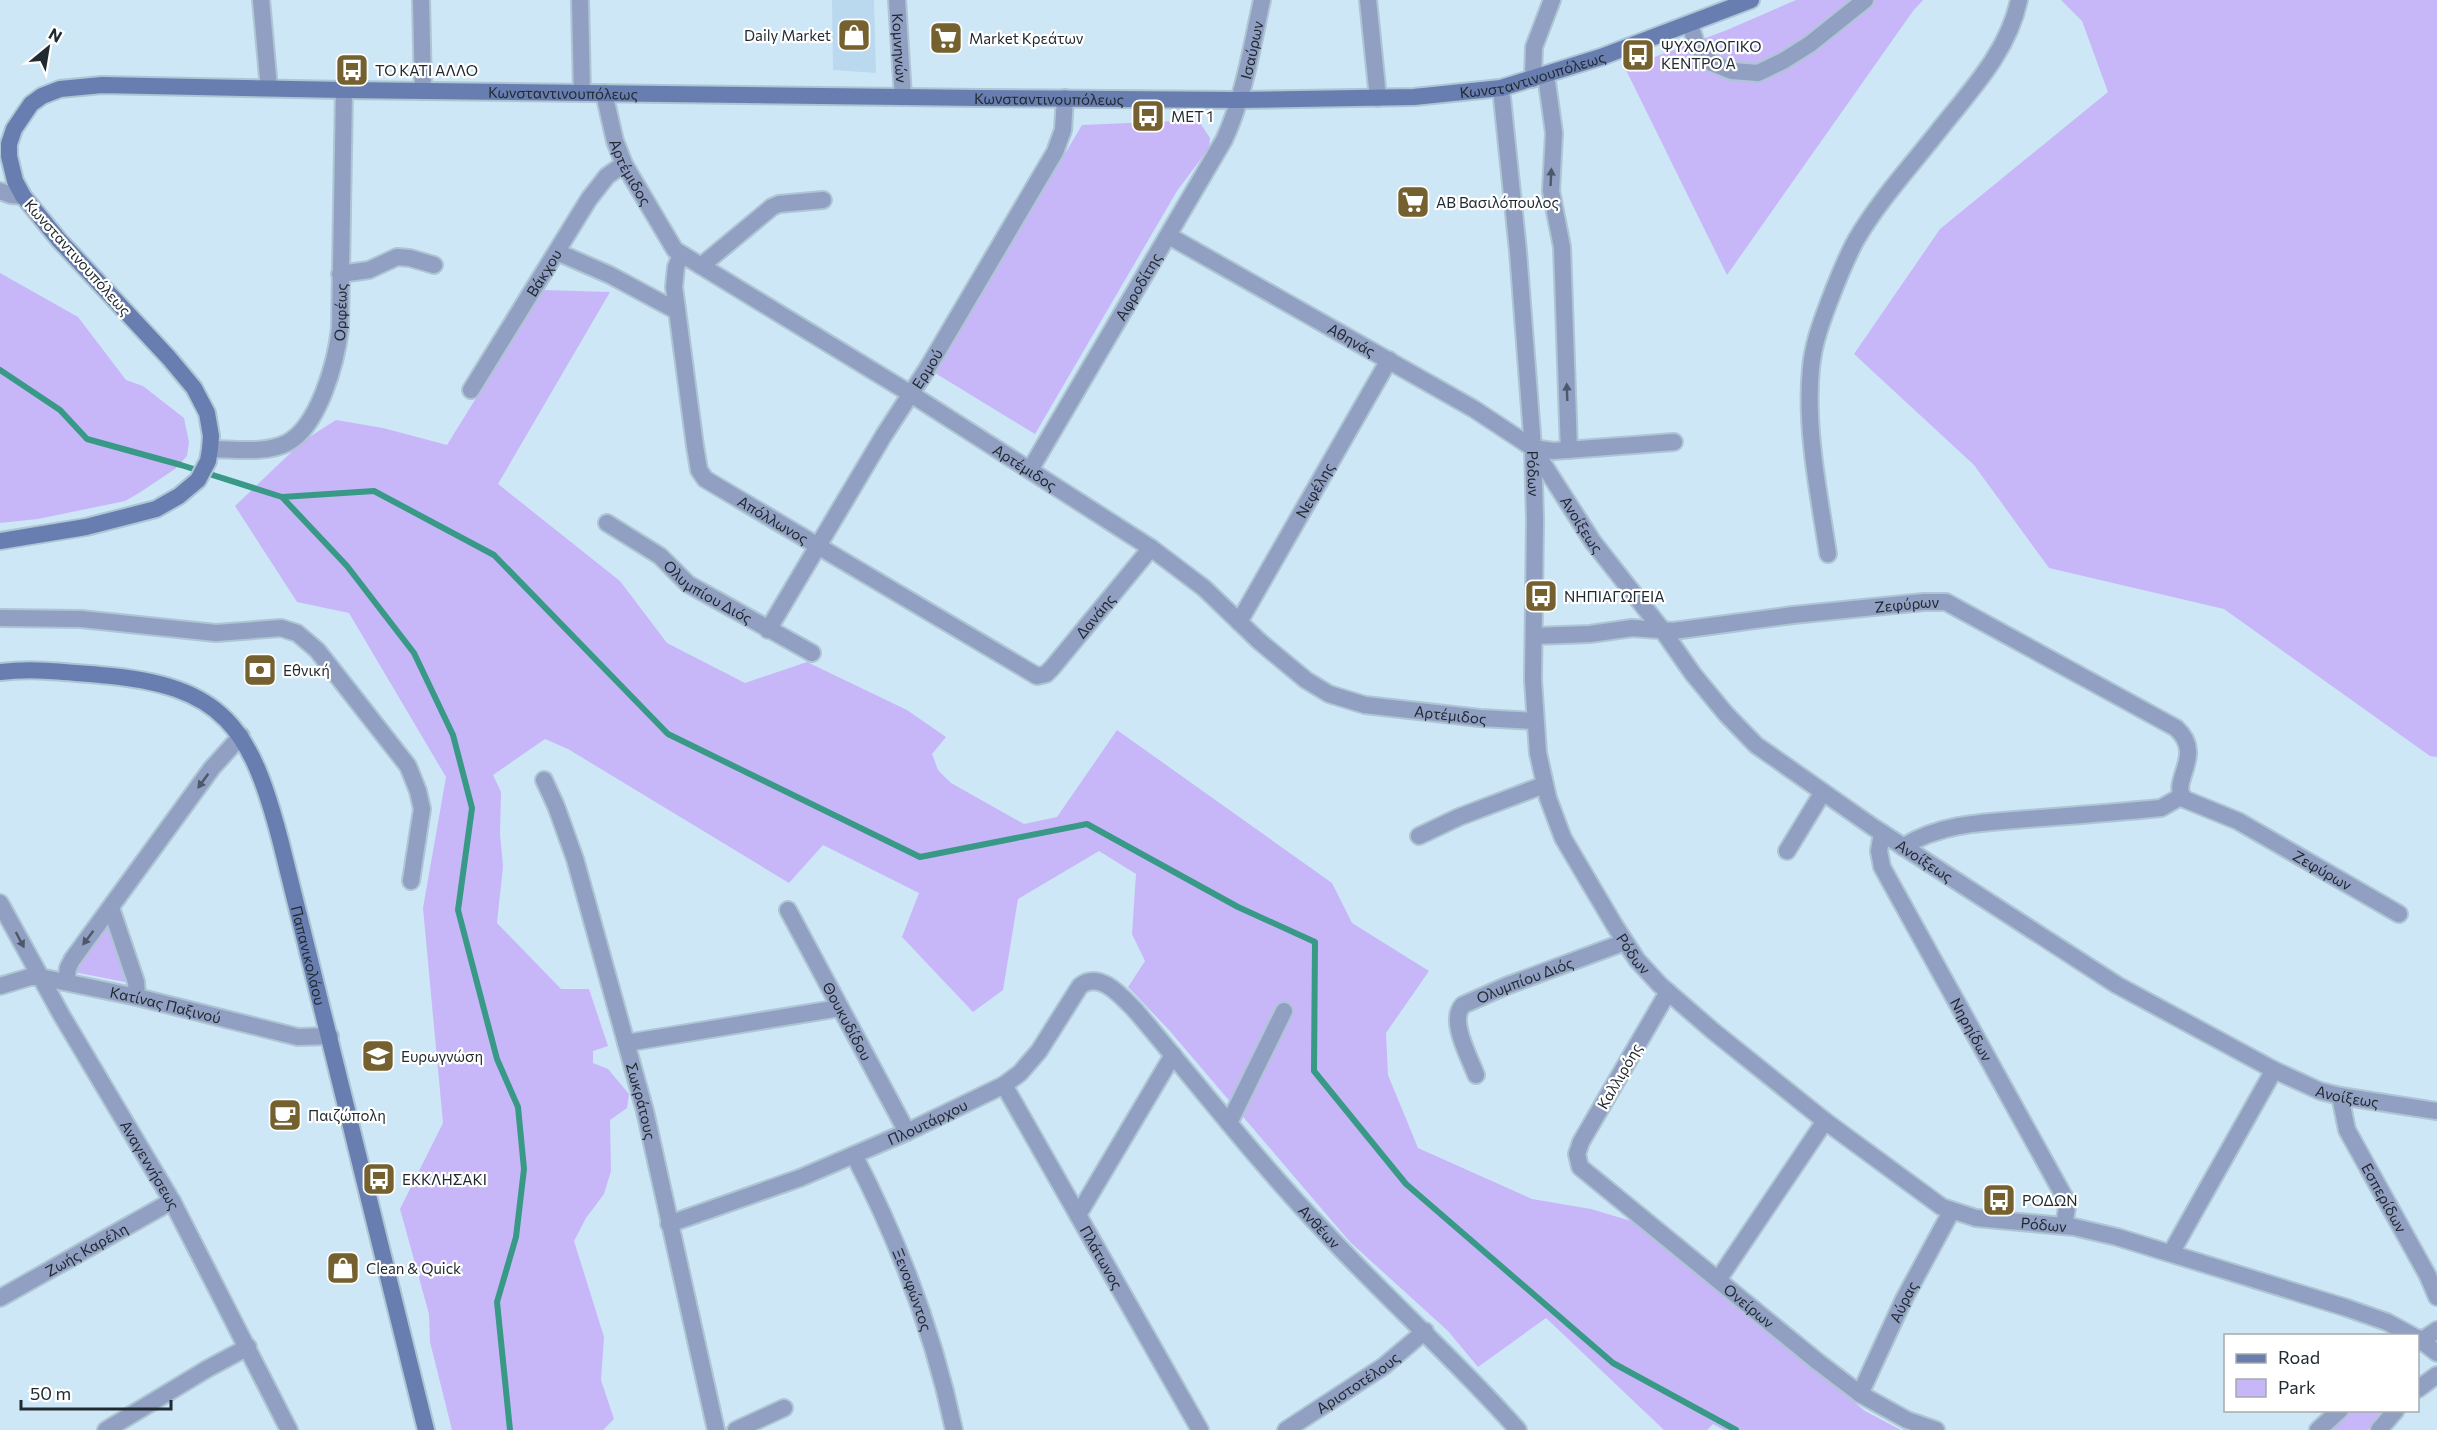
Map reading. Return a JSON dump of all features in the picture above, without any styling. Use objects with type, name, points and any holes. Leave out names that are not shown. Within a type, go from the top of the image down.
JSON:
[{"type":"main road","name":"Κωνσταντινουπόλεως","points":[[209,455],[211,435],[207,413],[194,388],[169,358],[58,240],[24,196],[12,172],[9,144],[21,116],[42,96],[67,88],[102,85],[423,92],[1238,100],[1378,98],[1454,94],[1501,88],[1539,77],[1751,0]]},
{"type":"main road","points":[[0,541],[124,519],[170,502],[193,484],[209,455]]},
{"type":"main road","name":"Παπανικολάου","points":[[0,672],[27,670],[86,674],[136,679],[173,686],[213,708],[241,736],[259,772],[272,808],[426,1430]]},
{"type":"street","points":[[261,0],[269,88]]},
{"type":"street","points":[[421,0],[423,92]]},
{"type":"street","points":[[580,0],[582,93]]},
{"type":"street","name":"Κομνηνών","points":[[897,0],[903,97]]},
{"type":"street","name":"Ισαύρων","points":[[1238,100],[1262,0]]},
{"type":"street","points":[[1368,0],[1378,98]]},
{"type":"street","points":[[1552,0],[1534,47],[1539,77],[1554,133],[1552,200],[1562,247],[1569,450]]},
{"type":"street","points":[[1690,24],[1697,46],[1712,63],[1732,71],[1758,72],[1783,61],[1810,44],[1865,0]]},
{"type":"street","points":[[1828,554],[1815,462],[1810,400],[1812,355],[1826,312],[1846,260],[1857,239],[1881,204],[1992,62],[2008,34],[2019,0]]},
{"type":"street","name":"Ρόδων","points":[[1501,88],[1518,251],[1533,448],[1535,721],[1545,785],[1555,820],[1572,855],[1625,942],[1668,992],[1825,1120],[1923,1195],[1952,1212],[1976,1218],[2064,1226],[2109,1235],[2334,1303],[2387,1322],[2408,1334]]},
{"type":"street","name":"Ορφέως","points":[[209,455],[275,447],[287,443],[302,428],[326,390],[340,329],[344,90]]},
{"type":"street","name":"Αρτέμιδος","points":[[604,93],[611,125],[624,164],[670,244],[681,255],[911,394],[1151,548],[1197,583],[1306,680],[1322,690],[1349,701],[1371,706],[1469,717],[1535,721]]},
{"type":"street","name":"Ερμού","points":[[768,630],[1055,152],[1064,123],[1065,98]]},
{"type":"street","name":"Αφροδίτης","points":[[1030,470],[1224,140],[1238,100]]},
{"type":"street","name":"Βάκχου","points":[[471,390],[601,183],[615,169],[624,164]]},
{"type":"street","points":[[0,191],[14,196],[24,196]]},
{"type":"street","points":[[700,266],[772,207],[779,204],[823,200]]},
{"type":"street","name":"Αθηνάς","points":[[1169,236],[1482,414],[1533,448]]},
{"type":"street","points":[[556,252],[610,275],[677,311]]},
{"type":"street","name":"Απόλλωνος","points":[[681,255],[674,277],[677,311],[695,446],[701,475],[705,480],[1036,676]]},
{"type":"street","points":[[340,274],[369,270],[396,257],[410,258],[434,266]]},
{"type":"street","name":"Νεφέλης","points":[[1239,622],[1389,360]]},
{"type":"street","points":[[1533,448],[1548,452],[1674,442]]},
{"type":"street","name":"Ανοίξεως","points":[[1533,448],[1593,542],[1663,631],[1709,695],[1756,745],[1903,847],[2132,994],[2274,1070],[2320,1090],[2340,1096],[2437,1111]]},
{"type":"street","name":"Ολυμπίου Διός","points":[[607,523],[660,556],[688,584],[813,653]]},
{"type":"street","name":"Δανάης","points":[[1036,676],[1046,674],[1052,668],[1151,548]]},
{"type":"street","name":"Ζεφύρων","points":[[1534,636],[1590,634],[1632,628],[1663,631],[1924,602],[1946,602],[2176,728],[2186,738],[2188,747],[2180,788],[2182,796],[2189,802],[2244,825],[2399,914]]},
{"type":"street","points":[[0,618],[81,619],[216,633],[281,628],[297,633],[317,650],[339,676],[398,752],[410,772],[422,809],[411,881]]},
{"type":"street","points":[[66,982],[69,964],[213,768],[241,736]]},
{"type":"street","name":"Σωκράτους","points":[[544,780],[575,859],[645,1110],[716,1430]]},
{"type":"street","points":[[1419,836],[1459,817],[1545,785]]},
{"type":"street","points":[[1787,851],[1823,792]]},
{"type":"street","points":[[1903,847],[1924,835],[1941,830],[1985,823],[2161,807],[2182,796]]},
{"type":"street","name":"Νηρηίδων","points":[[1882,833],[1879,850],[1882,867],[2060,1188],[2067,1204],[2064,1226]]},
{"type":"street","name":"Αναγεννήσεως","points":[[0,903],[40,977],[172,1202],[289,1430]]},
{"type":"street","points":[[111,908],[136,982],[137,997]]},
{"type":"street","name":"Θουκυδίδου","points":[[788,910],[907,1132]]},
{"type":"street","name":"Ολυμπίου Διός","points":[[1476,1075],[1457,1022],[1463,1005],[1516,982],[1625,942]]},
{"type":"street","name":"Κατίνας Παξινού","points":[[0,986],[30,977],[40,977],[137,997],[298,1037],[330,1036]]},
{"type":"street","name":"Πλουτάρχου","points":[[669,1224],[800,1178],[907,1132],[1004,1085],[1020,1073],[1039,1051],[1078,988],[1085,982],[1095,981],[1107,985],[1135,1010]]},
{"type":"street","name":"Καλλιρόης","points":[[1577,1161],[1581,1142],[1668,992]]},
{"type":"street","points":[[626,1043],[840,1008]]},
{"type":"street","name":"Ανθέων","points":[[1135,1010],[1322,1230],[1425,1331],[1518,1430]]},
{"type":"street","points":[[1229,1123],[1284,1011]]},
{"type":"street","points":[[1078,1215],[1173,1055]]},
{"type":"street","points":[[2171,1253],[2274,1070]]},
{"type":"street","name":"Πλάτωνος","points":[[1004,1085],[1200,1430]]},
{"type":"street","name":"Εσπερίδων","points":[[2340,1096],[2347,1130],[2428,1276],[2437,1297]]},
{"type":"street","points":[[1718,1281],[1825,1120]]},
{"type":"street","name":"Ξενοφώντος","points":[[854,1155],[891,1231],[918,1302],[940,1371],[954,1430]]},
{"type":"street","name":"Ονείρων","points":[[1577,1161],[1584,1171],[1860,1394],[1907,1420],[1936,1430]]},
{"type":"street","name":"Ζωής Καρέλη","points":[[0,1298],[172,1202]]},
{"type":"street","name":"Αύρας","points":[[1860,1394],[1904,1299],[1952,1212]]},
{"type":"street","points":[[2419,1338],[2437,1330]]},
{"type":"street","name":"Αριστοτέλους","points":[[1286,1430],[1384,1366],[1425,1331]]},
{"type":"street","name":"Ρόδων","points":[[2419,1340],[2437,1353]]},
{"type":"street","points":[[106,1430],[248,1347]]},
{"type":"street","points":[[2419,1388],[2437,1375]]},
{"type":"street","points":[[736,1430],[784,1408]]},
{"type":"street","points":[[2318,1430],[2338,1412]]},
{"type":"street","points":[[2379,1430],[2394,1412]]},
{"type":"shaded area","name":"Daily Market","points":[[832,0],[874,0],[876,73],[833,70]]},
{"type":"green space","points":[[1796,0],[1923,0],[1727,275],[1625,68],[1727,30]]},
{"type":"green space","points":[[2061,0],[2437,0],[2437,757],[2430,756],[2224,609],[2049,568],[1974,465],[1854,354],[1940,229],[2108,92],[2082,21]]},
{"type":"green space","points":[[1198,120],[1210,138],[1209,148],[1177,191],[1035,434],[935,373],[1082,125]]},
{"type":"green space","points":[[0,273],[78,317],[126,380],[143,386],[184,418],[189,442],[187,456],[175,469],[125,501],[38,519],[0,523]]},
{"type":"green space","points":[[543,290],[610,292],[498,484],[620,581],[667,643],[745,683],[807,662],[907,710],[946,737],[932,754],[938,770],[951,783],[1024,824],[1057,817],[1117,730],[1332,883],[1352,923],[1429,971],[1386,1033],[1388,1075],[1418,1148],[1532,1199],[1591,1209],[1641,1224],[1865,1411],[1901,1430],[1724,1430],[1713,1424],[1707,1430],[1664,1430],[1546,1318],[1478,1367],[1448,1331],[1350,1242],[1169,1030],[1128,987],[1145,961],[1132,934],[1136,874],[1099,851],[1018,899],[1003,990],[973,1012],[902,937],[919,893],[823,845],[789,883],[568,749],[545,739],[493,775],[501,792],[500,834],[503,866],[497,923],[561,989],[589,989],[608,1046],[593,1051],[593,1063],[608,1069],[629,1094],[627,1108],[610,1120],[611,1171],[604,1194],[586,1218],[574,1241],[604,1337],[601,1380],[614,1419],[603,1430],[452,1430],[430,1342],[429,1314],[400,1209],[443,1123],[423,908],[446,777],[349,613],[297,602],[235,506],[303,441],[336,420],[383,428],[447,445]]},
{"type":"green space","points":[[108,925],[127,980],[125,982],[74,972],[75,965]]},
{"type":"green space","points":[[2345,1412],[2384,1412],[2368,1430],[2324,1430]]},
{"type":"waterway","points":[[0,370],[60,410],[87,439],[181,465],[282,497],[347,566],[414,653],[453,735],[472,808],[458,910],[497,1059],[518,1107],[524,1169],[516,1237],[497,1302],[510,1430]]},
{"type":"waterway","points":[[282,497],[374,491],[494,555],[668,734],[920,857],[1087,824],[1238,907],[1315,942],[1314,1071],[1406,1184],[1613,1363],[1736,1430]]},
{"type":"place","name":"Daily Market","points":[[854,35]]},
{"type":"place","name":"Market Κρεάτων","points":[[946,38]]},
{"type":"place","name":"ΨΥΧΟΛΟΓΙΚΟ ΚΕΝΤΡΟ A","points":[[1638,55]]},
{"type":"place","name":"ΤΟ ΚΑΤΙ ΑΛΛΟ","points":[[352,70]]},
{"type":"place","name":"ΜΕΤ 1","points":[[1148,116]]},
{"type":"place","name":"ΑΒ Βασιλόπουλος","points":[[1413,202]]},
{"type":"place","name":"ΝΗΠΙΑΓΩΓΕΙΑ","points":[[1541,596]]},
{"type":"place","name":"Εθνική","points":[[260,670]]},
{"type":"place","name":"Ευρωγνώση","points":[[378,1056]]},
{"type":"place","name":"Παιζώπολη","points":[[285,1115]]},
{"type":"place","name":"ΕΚΚΛΗΣΑΚΙ","points":[[379,1179]]},
{"type":"place","name":"ΡΟΔΩΝ","points":[[1999,1200]]},
{"type":"place","name":"Clean & Quick","points":[[343,1268]]}]
